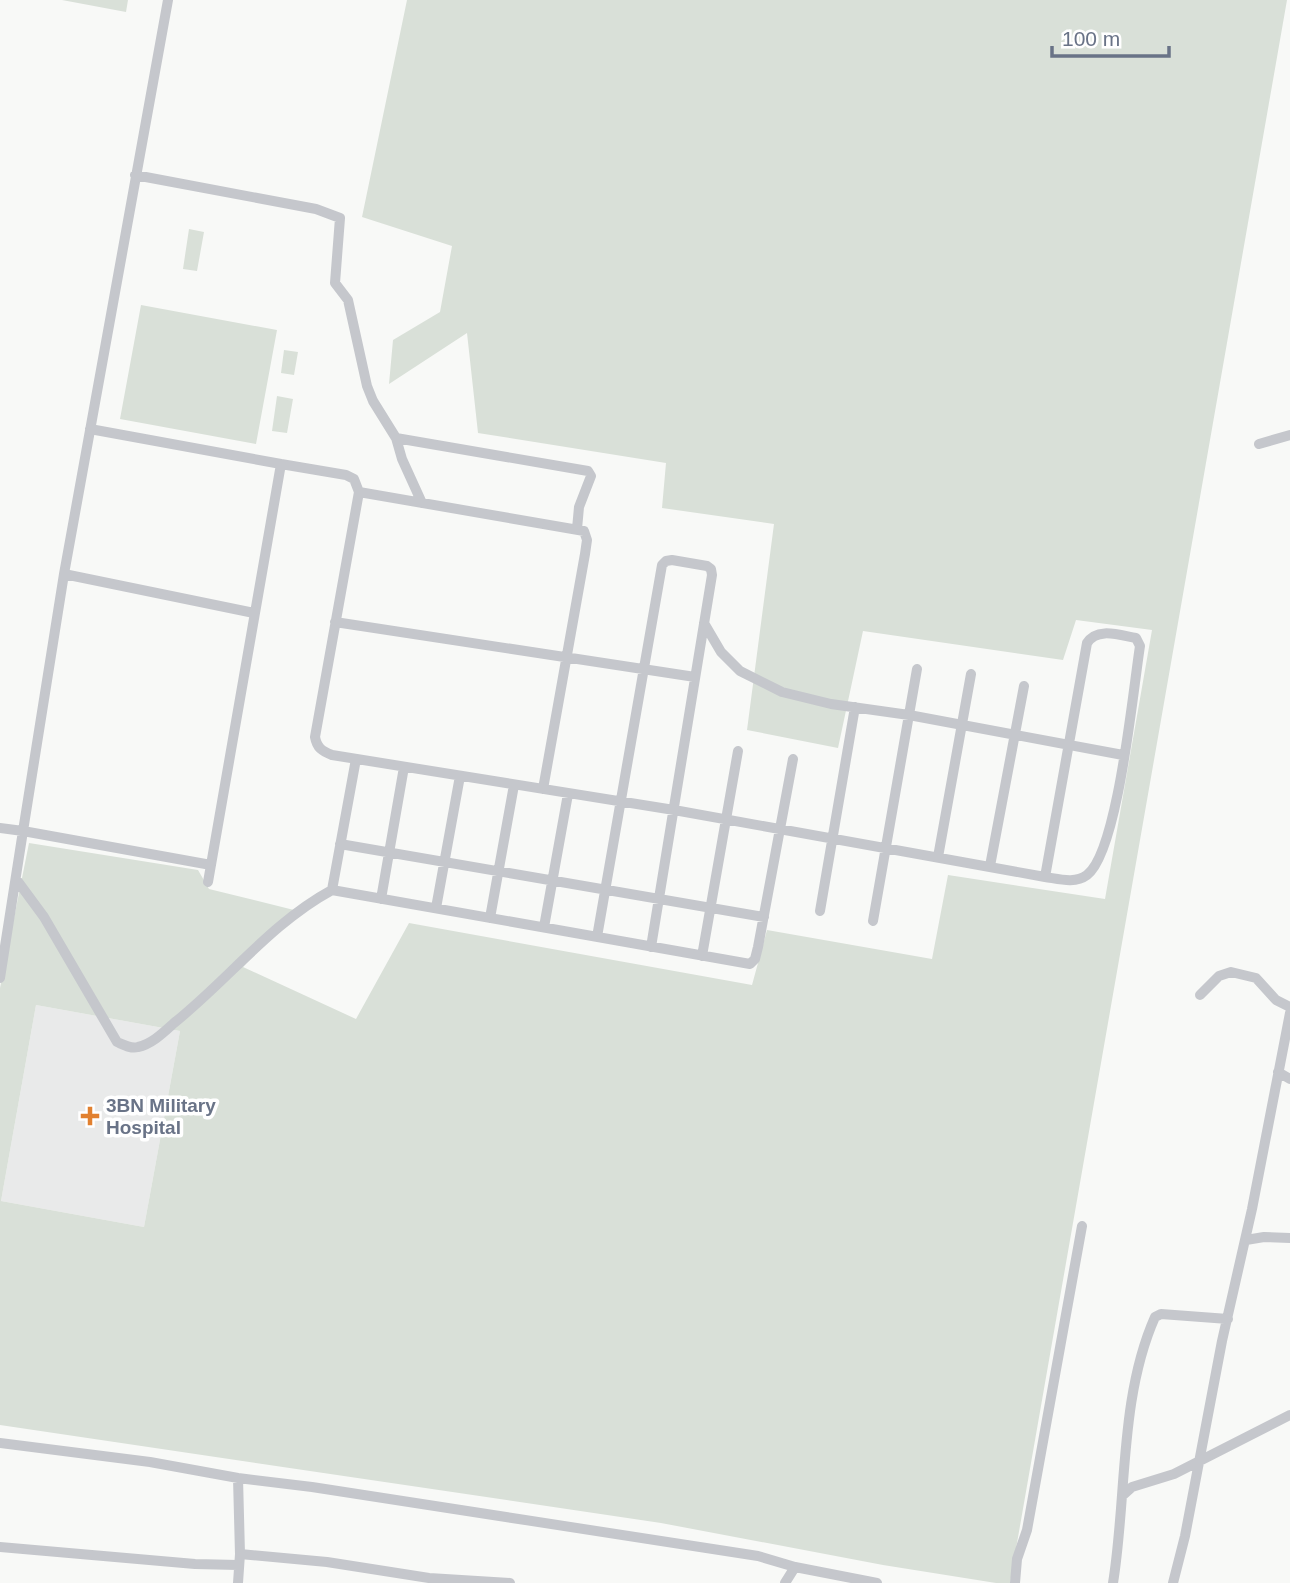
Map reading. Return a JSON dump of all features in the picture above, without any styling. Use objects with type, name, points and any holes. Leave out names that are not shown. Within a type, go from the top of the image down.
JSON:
[{"type":"street","points":[[0,978],[64,574],[168,0]]},
{"type":"street","points":[[135,175],[316,209],[340,218],[335,283],[348,300],[367,386],[396,438],[402,459],[422,503]]},
{"type":"street","points":[[90,429],[346,475],[354,479],[359,492],[314,737],[321,751],[356,759],[674,810],[1045,877],[1075,881],[1086,877],[1093,870],[1101,857],[1113,821],[1140,646],[1136,638],[1098,633],[1087,643],[1045,877]]},
{"type":"street","points":[[1259,444],[1290,435]]},
{"type":"street","points":[[396,438],[588,471],[591,476],[579,508],[577,529]]},
{"type":"street","points":[[208,883],[281,464]]},
{"type":"street","points":[[359,492],[584,531],[587,540],[543,789]]},
{"type":"street","points":[[597,937],[662,565],[666,561],[711,569],[651,947]]},
{"type":"street","points":[[64,574],[254,613]]},
{"type":"street","points":[[335,622],[695,677]]},
{"type":"street","points":[[704,623],[721,652],[740,671],[782,692],[1124,755]]},
{"type":"street","points":[[873,921],[917,668]]},
{"type":"street","points":[[938,857],[971,674]]},
{"type":"street","points":[[990,866],[1024,686]]},
{"type":"street","points":[[820,911],[855,707]]},
{"type":"street","points":[[702,956],[738,751]]},
{"type":"street","points":[[332,890],[356,759]]},
{"type":"street","points":[[16,879],[44,917],[117,1042],[137,1048],[151,1042],[190,1010],[282,924],[332,890],[750,964],[755,959],[758,947],[793,759]]},
{"type":"street","points":[[382,898],[404,767]]},
{"type":"street","points":[[436,908],[460,776]]},
{"type":"street","points":[[491,918],[514,785]]},
{"type":"street","points":[[544,927],[568,794]]},
{"type":"street","points":[[0,828],[211,865]]},
{"type":"street","points":[[340,844],[764,917]]},
{"type":"street","points":[[1200,995],[1219,976],[1231,972],[1256,978],[1276,1000],[1290,1007]]},
{"type":"street","points":[[1173,1583],[1246,1240],[1290,1013]]},
{"type":"street","points":[[1278,1072],[1290,1079]]},
{"type":"street","points":[[1015,1583],[1017,1559],[1027,1530],[1082,1226]]},
{"type":"street","points":[[1246,1240],[1264,1237],[1290,1238]]},
{"type":"street","points":[[1113,1583],[1134,1390],[1143,1342],[1155,1317],[1161,1314],[1228,1319]]},
{"type":"street","points":[[1122,1497],[1132,1487],[1174,1474],[1290,1415]]},
{"type":"street","points":[[0,1443],[150,1462],[238,1478],[758,1556],[794,1567],[877,1583]]},
{"type":"street","points":[[238,1478],[238,1583]]},
{"type":"street","points":[[0,1547],[238,1566]]},
{"type":"street","points":[[240,1554],[327,1562],[429,1578],[510,1583]]},
{"type":"street","points":[[785,1583],[794,1567]]},
{"type":"shaded area","points":[[62,0],[128,0],[126,12]]},
{"type":"shaded area","points":[[407,0],[1287,0],[1010,1583],[883,1565],[661,1523],[0,1425],[0,988],[29,843],[198,870],[209,889],[294,910],[243,967],[356,1019],[409,923],[752,985],[767,930],[932,959],[948,875],[1105,899],[1152,630],[1076,620],[1063,660],[863,631],[838,748],[747,730],[774,524],[662,508],[666,463],[478,433],[467,333],[389,384],[393,340],[440,312],[452,246],[362,217]],"holes":[[[36,1005],[180,1031],[144,1227],[1,1201]]]},
{"type":"shaded area","points":[[189,229],[204,232],[197,271],[183,269]]},
{"type":"shaded area","points":[[141,305],[277,330],[256,444],[120,419]]},
{"type":"shaded area","points":[[284,350],[298,352],[294,375],[281,373]]},
{"type":"shaded area","points":[[277,396],[293,399],[287,433],[272,431]]},
{"type":"shaded area","name":"3BN Military Hospital","points":[[36,1005],[180,1031],[144,1227],[1,1201]]},
{"type":"place","name":"3BN Military Hospital","points":[[90,1116]]}]
